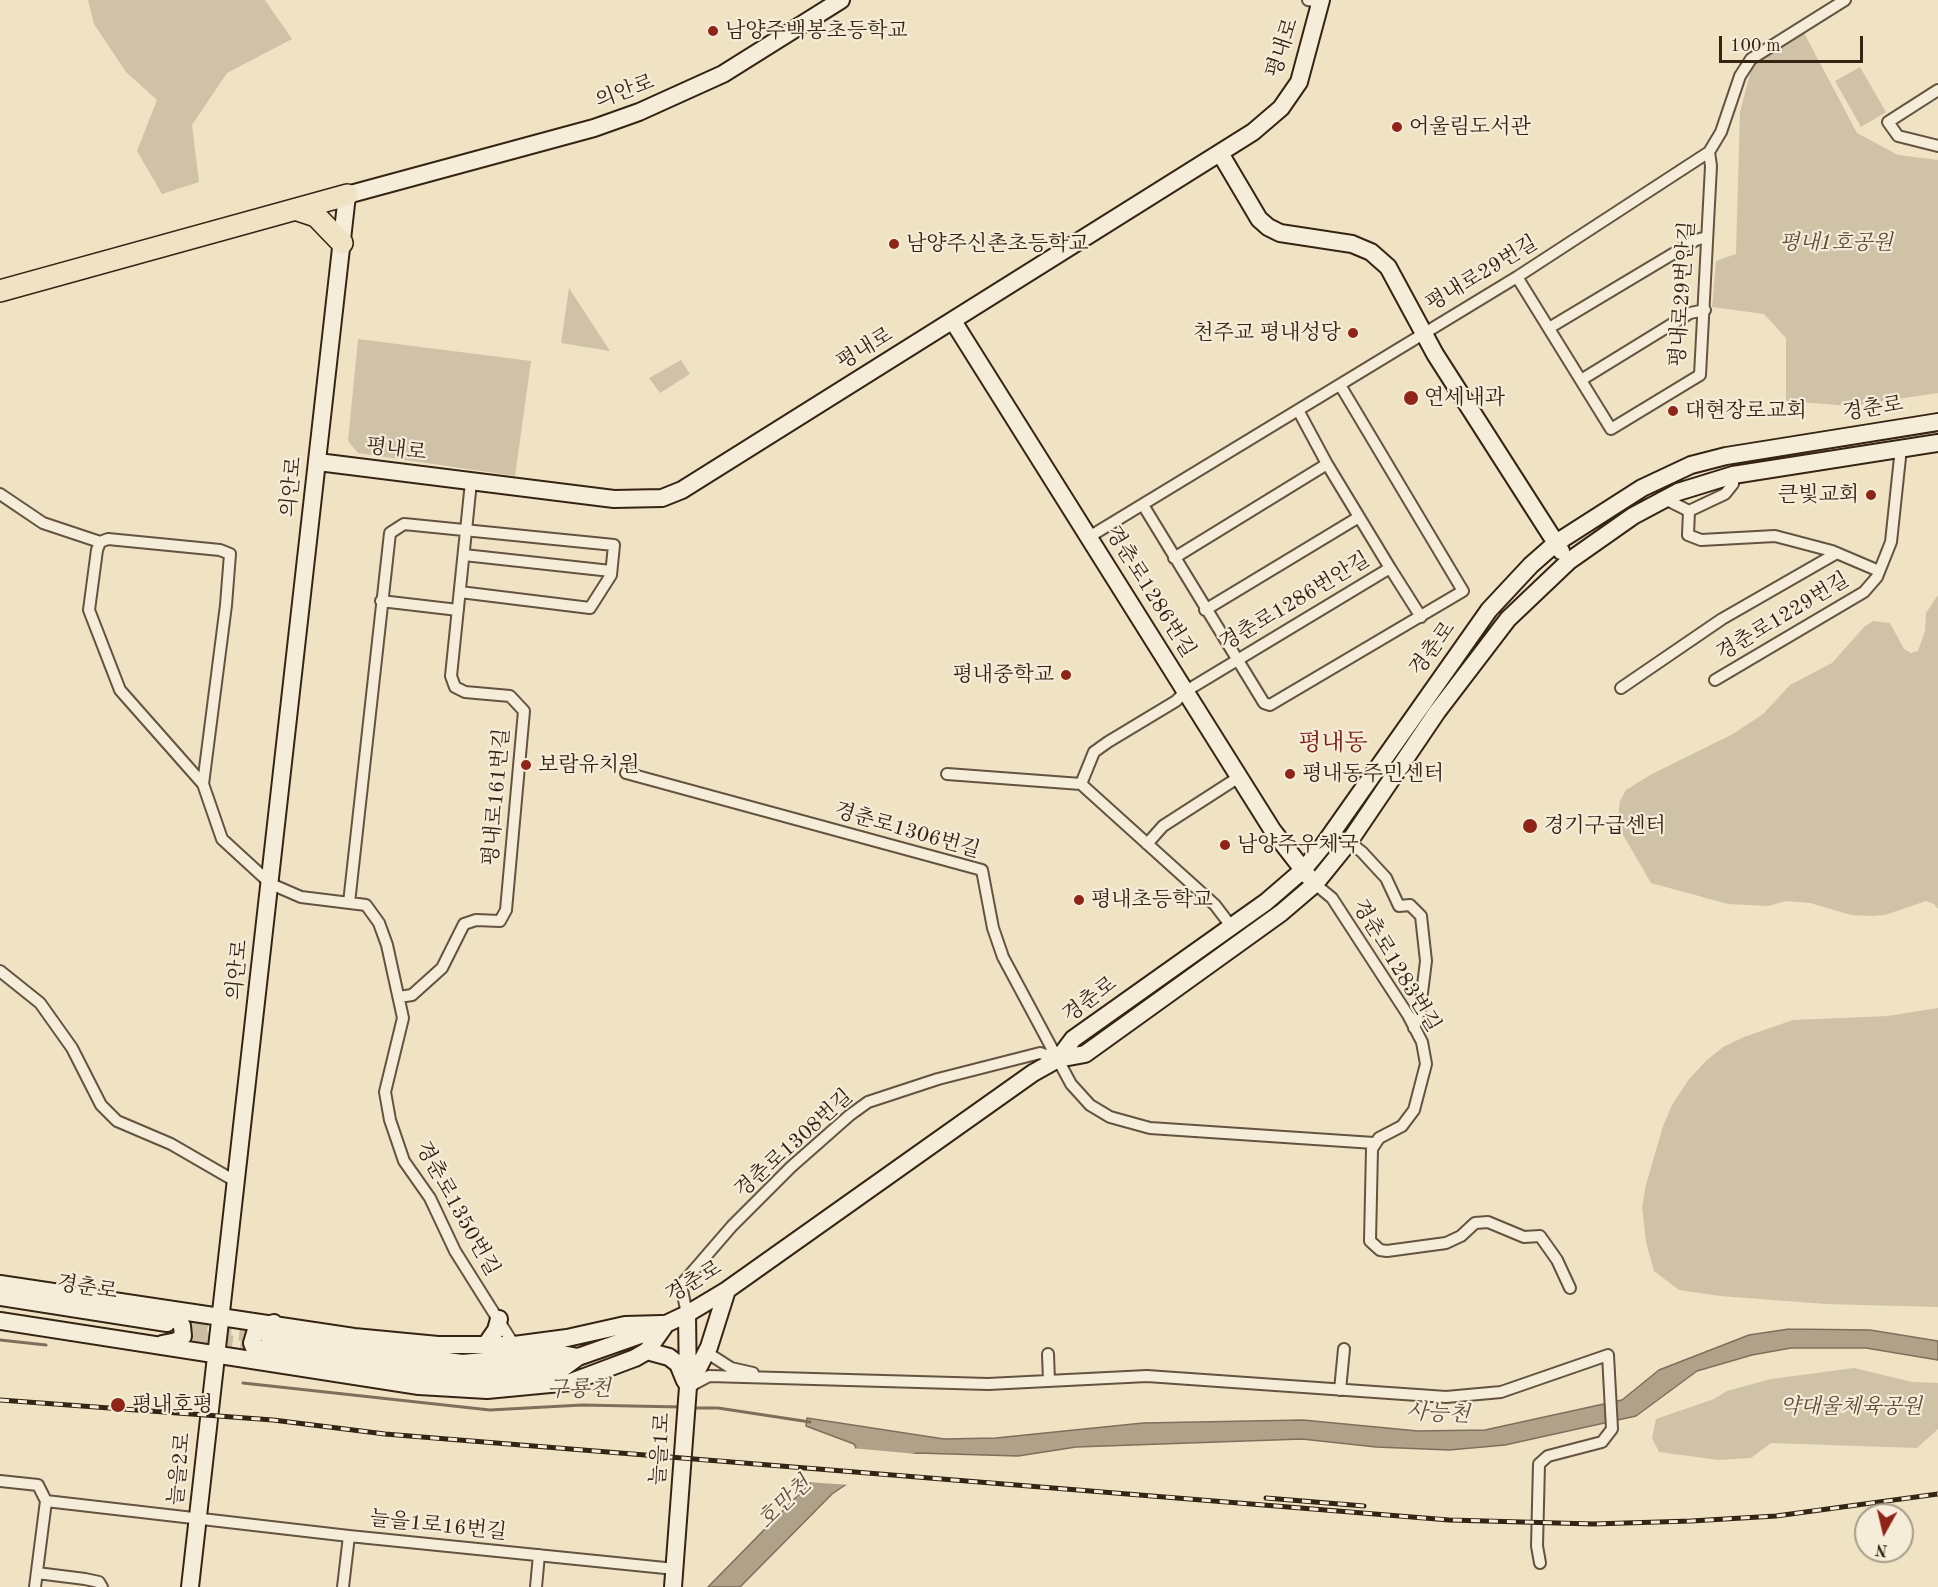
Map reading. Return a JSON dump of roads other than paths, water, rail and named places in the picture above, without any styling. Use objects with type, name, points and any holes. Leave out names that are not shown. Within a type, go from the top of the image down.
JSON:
[{"type":"highway","points":[[0,291],[347,195]]},
{"type":"highway","points":[[298,210],[316,216],[342,243]]},
{"type":"highway","points":[[0,302],[119,270],[171,245]]},
{"type":"street","name":"의안로","points":[[220,1316],[271,884],[347,195],[594,128],[639,112],[723,74],[841,0]]},
{"type":"street","points":[[1710,152],[1721,132],[1740,76],[1751,59],[1845,0]]},
{"type":"street","name":"평내로","points":[[318,462],[614,499],[662,498],[702,480],[1268,121],[1291,95],[1306,63],[1316,1]]},
{"type":"street","points":[[1936,94],[1888,122],[1898,136],[1938,146]]},
{"type":"street","name":"평내로29번안길","points":[[1518,277],[1611,429],[1700,375],[1705,310],[1710,152]]},
{"type":"street","name":"평내로29번길","points":[[1089,537],[1423,332],[1518,277],[1710,152]]},
{"type":"street","points":[[1220,153],[1259,219],[1268,228],[1280,233],[1352,244],[1371,252],[1388,267],[1423,332],[1569,561]]},
{"type":"street","points":[[1549,328],[1696,240],[1707,237]]},
{"type":"street","points":[[1581,380],[1689,313],[1705,310]]},
{"type":"street","name":"경춘로1286번길","points":[[953,321],[1273,831],[1315,884]]},
{"type":"street","points":[[1143,505],[1236,660],[1264,703],[1270,705],[1463,591],[1340,385]]},
{"type":"street","name":"경춘로1286번안길","points":[[1081,784],[1094,752],[1176,701],[1186,691],[1390,568],[1327,464],[1298,410]]},
{"type":"street","name":"경춘로","points":[[1058,1059],[1074,1039],[1266,902],[1303,870],[1322,847],[1489,610],[1556,543],[1642,488],[1691,465],[1726,456],[1938,422]]},
{"type":"street","name":"경춘로","points":[[269,1336],[462,1376],[507,1375],[563,1368],[578,1357],[667,1324],[687,1314],[727,1290],[1033,1073],[1058,1059],[1085,1054],[1281,913],[1315,884],[1349,842],[1437,712],[1508,619],[1569,561],[1633,516],[1665,499],[1733,475],[1938,443]]},
{"type":"street","name":"경춘로1229번길","points":[[1715,680],[1864,592],[1879,571],[1891,542],[1901,448]]},
{"type":"street","points":[[1174,558],[1327,464]]},
{"type":"street","points":[[1689,511],[1725,494],[1733,484],[1733,475]]},
{"type":"street","name":"평내로161번길","points":[[399,997],[412,994],[442,968],[464,924],[476,920],[500,921],[506,910],[524,711],[510,696],[465,692],[455,687],[451,676],[471,482]]},
{"type":"street","points":[[0,494],[43,523],[100,542],[108,539],[220,550],[230,554],[226,605],[202,784]]},
{"type":"street","points":[[1665,499],[1689,511]]},
{"type":"street","points":[[1689,511],[1688,535],[1701,540],[1775,536],[1837,553],[1879,571]]},
{"type":"street","points":[[1205,610],[1359,517]]},
{"type":"street","points":[[350,903],[390,533],[404,524],[614,545],[611,571],[590,608],[460,592]]},
{"type":"street","points":[[100,542],[96,550],[89,610],[120,690],[202,784]]},
{"type":"street","points":[[1621,688],[1722,618],[1837,553]]},
{"type":"street","points":[[464,555],[611,571]]},
{"type":"street","points":[[1390,568],[1420,617]]},
{"type":"street","points":[[381,601],[458,609]]},
{"type":"street","name":"경춘로1306번길","points":[[626,773],[982,870],[993,928],[1003,957],[1058,1059]]},
{"type":"street","points":[[947,774],[1081,784],[1215,905],[1231,926]]},
{"type":"street","points":[[1147,844],[1163,826],[1239,777]]},
{"type":"street","name":"경춘로1350번길","points":[[202,784],[222,839],[271,884],[301,897],[366,905],[380,923],[403,1018],[385,1092],[390,1120],[404,1161],[430,1198],[455,1251],[514,1345]]},
{"type":"street","points":[[1349,842],[1362,852],[1386,878],[1399,906],[1410,905],[1421,916],[1426,961],[1420,1009],[1414,1028]]},
{"type":"street","name":"경춘로1283번길","points":[[1315,884],[1332,898],[1422,1042],[1426,1064],[1414,1110],[1402,1126],[1374,1143]]},
{"type":"street","points":[[0,971],[40,1003],[72,1048],[101,1105],[117,1121],[171,1144],[235,1181]]},
{"type":"street","name":"경춘로1308번길","points":[[687,1314],[681,1285],[732,1226],[791,1167],[859,1108],[868,1102],[938,1079],[1040,1053],[1058,1059]]},
{"type":"street","points":[[1058,1059],[1071,1084],[1090,1105],[1120,1122],[1150,1128],[1374,1143],[1369,1236],[1375,1247],[1387,1251],[1446,1243],[1461,1236],[1475,1223],[1488,1221],[1524,1237],[1540,1236],[1557,1260],[1570,1288]]},
{"type":"street","points":[[0,1284],[220,1316],[269,1336],[354,1337],[485,1346],[514,1345],[567,1338],[649,1322],[667,1324]]},
{"type":"street","points":[[688,1393],[706,1352],[727,1290]]},
{"type":"street","name":"경춘로","points":[[0,1297],[162,1334]]},
{"type":"street","points":[[158,1307],[178,1320],[182,1326],[183,1336],[177,1341],[162,1334]]},
{"type":"street","name":"경춘로","points":[[0,1310],[162,1334]]},
{"type":"street","name":"늘을1로","points":[[674,1587],[688,1393],[687,1314]]},
{"type":"street","name":"늘을2로","points":[[190,1587],[220,1316]]},
{"type":"street","points":[[485,1346],[496,1330],[499,1319]]},
{"type":"street","points":[[0,1321],[162,1334],[215,1355],[419,1386],[487,1390],[571,1382],[647,1351],[667,1324]]},
{"type":"street","points":[[269,1336],[261,1327],[252,1343],[263,1357],[282,1365]]},
{"type":"street","points":[[1340,1390],[1344,1349]]},
{"type":"street","points":[[647,1351],[669,1357],[678,1364],[688,1393]]},
{"type":"street","points":[[706,1352],[732,1368],[783,1378]]},
{"type":"street","points":[[1048,1354],[1049,1381]]},
{"type":"street","points":[[688,1393],[700,1378],[709,1376],[988,1384],[1147,1376],[1428,1397],[1486,1394],[1524,1385],[1608,1355],[1612,1430],[1602,1442],[1548,1456],[1539,1464],[1537,1546],[1540,1563]]},
{"type":"street","points":[[0,1481],[38,1485],[46,1501],[35,1587]]},
{"type":"street","name":"늘을1로16번길","points":[[46,1501],[349,1536],[675,1569]]},
{"type":"street","points":[[343,1587],[349,1536]]},
{"type":"street","points":[[536,1587],[539,1555]]},
{"type":"street","points":[[37,1573],[99,1582],[102,1587]]},
{"type":"waterway","name":"구룡천","points":[[0,1340],[46,1345]]},
{"type":"waterway","name":"구룡천","points":[[243,1383],[490,1410],[582,1405],[682,1407]]},
{"type":"waterway","name":"구룡천","points":[[692,1408],[718,1408],[810,1422]]},
{"type":"tunnel","points":[[168,1323],[267,1336]]},
{"type":"tunnel","points":[[169,1335],[265,1348]]},
{"type":"railway","points":[[0,1400],[273,1420],[385,1434],[1449,1520],[1593,1524],[1691,1521],[1776,1516],[1938,1494]]},
{"type":"railway","points":[[1266,1498],[1364,1506]]},
{"type":"place","name":"남양주백봉초등학교","points":[[713,31]]},
{"type":"place","name":"어울림도서관","points":[[1397,127]]},
{"type":"place","name":"남양주신촌초등학교","points":[[894,244]]},
{"type":"place","name":"천주교 평내성당","points":[[1353,333]]},
{"type":"place","name":"연세내과","points":[[1411,398]]},
{"type":"place","name":"대현장로교회","points":[[1673,411]]},
{"type":"place","name":"큰빛교회","points":[[1871,495]]},
{"type":"place","name":"평내중학교","points":[[1066,675]]},
{"type":"place","name":"보람유치원","points":[[526,765]]},
{"type":"place","name":"평내동주민센터","points":[[1290,774]]},
{"type":"place","name":"경기구급센터","points":[[1530,826]]},
{"type":"place","name":"남양주우체국","points":[[1225,845]]},
{"type":"place","name":"평내초등학교","points":[[1079,900]]},
{"type":"place","name":"평내호평","points":[[118,1405]]},
{"type":"district","name":"평내동","points":[[1333,744]]},
{"type":"park label","name":"평내1호공원","points":[[1836,243]]},
{"type":"park label","name":"약대울체육공원","points":[[1851,1407]]},
{"type":"water label","name":"사능천","points":[[1438,1414]]},
{"type":"water label","name":"호만천","points":[[785,1503]]}]
